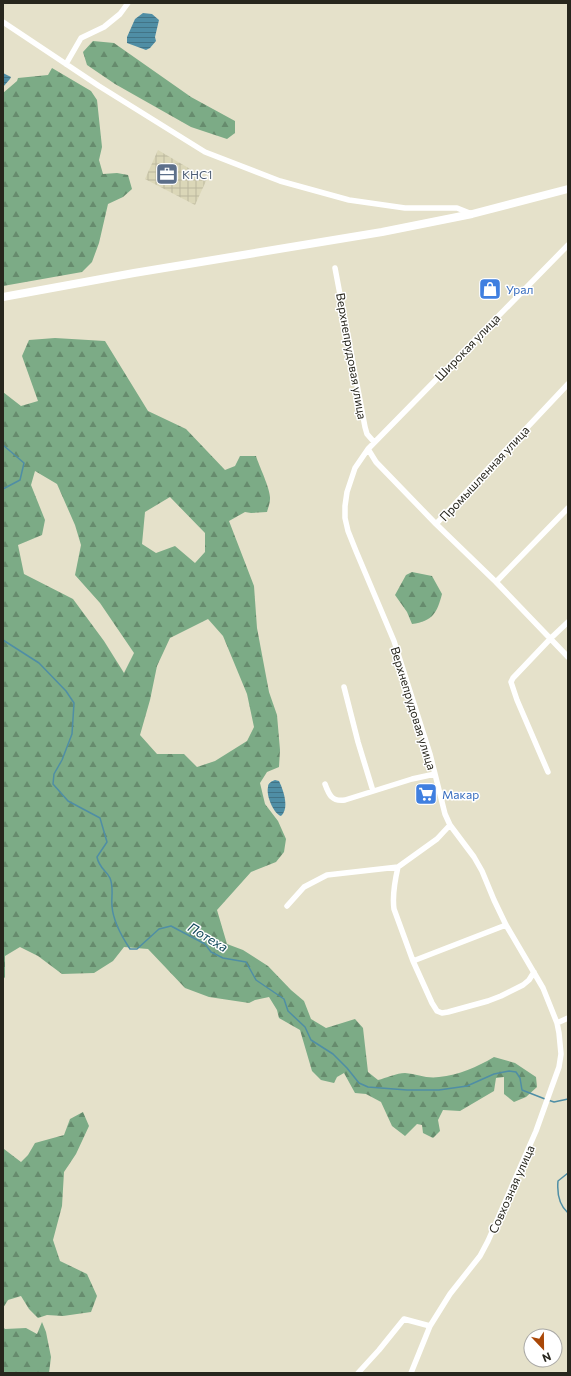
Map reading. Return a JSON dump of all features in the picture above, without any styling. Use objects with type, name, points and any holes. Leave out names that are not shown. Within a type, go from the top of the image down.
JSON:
[{"type":"main road","points":[[3,297],[134,273],[382,232],[472,214],[568,189]]},
{"type":"street","points":[[66,64],[81,38],[104,26],[115,18],[128,3]]},
{"type":"street","points":[[3,22],[66,64],[205,152],[280,181],[350,200],[405,208],[457,208],[472,214]]},
{"type":"street","name":"Широкая улица","points":[[368,449],[568,245]]},
{"type":"street","name":"Верхнепрудовая улица","points":[[335,268],[364,427],[367,434],[374,442]]},
{"type":"street","name":"Промышленная улица","points":[[368,449],[376,462],[436,524],[568,384]]},
{"type":"street","name":"Верхнепрудовая улица","points":[[368,449],[355,468],[350,479],[346,499],[348,531],[394,641],[417,711],[441,801],[450,825],[474,857],[506,924],[543,988],[557,1023]]},
{"type":"street","points":[[496,582],[568,508]]},
{"type":"street","points":[[436,524],[496,582],[568,657]]},
{"type":"street","points":[[548,772],[517,700],[511,682],[550,638],[568,622]]},
{"type":"street","points":[[344,687],[358,742],[373,791]]},
{"type":"street","points":[[325,784],[329,793],[338,801],[412,779],[435,774]]},
{"type":"street","points":[[287,906],[304,887],[327,875],[398,867],[437,839],[450,825]]},
{"type":"street","points":[[398,867],[395,882],[394,909],[412,961],[432,1003],[438,1011],[442,1013],[488,1001],[501,996],[523,985],[529,980],[534,972]]},
{"type":"street","points":[[412,961],[506,924]]},
{"type":"street","points":[[557,1023],[568,1018]]},
{"type":"street","name":"Совхозная улица","points":[[411,1373],[430,1326],[450,1294],[480,1256],[488,1241],[536,1131],[559,1067],[561,1044],[557,1023]]},
{"type":"street","points":[[358,1373],[404,1319],[430,1326]]},
{"type":"shaded area","points":[[158,150],[207,179],[195,205],[145,179]]},
{"type":"green space","points":[[93,41],[114,43],[191,97],[235,121],[235,133],[227,139],[191,127],[115,84],[87,65],[83,52]]},
{"type":"green space","points":[[52,68],[91,91],[97,100],[102,147],[99,160],[103,174],[117,173],[128,175],[132,189],[123,197],[108,204],[99,243],[92,262],[82,272],[3,286],[3,93],[17,81],[18,78],[48,75]]},
{"type":"green space","points":[[55,338],[105,341],[148,411],[186,429],[225,470],[235,466],[240,456],[256,456],[267,484],[270,499],[267,512],[245,512],[229,521],[254,586],[257,628],[269,692],[277,715],[280,750],[279,767],[267,772],[260,783],[265,804],[278,821],[286,839],[284,852],[276,862],[251,872],[217,910],[227,944],[243,950],[268,966],[304,1001],[311,1019],[326,1028],[355,1019],[363,1028],[368,1072],[378,1080],[402,1073],[430,1077],[446,1076],[468,1070],[494,1057],[515,1063],[536,1077],[537,1087],[526,1097],[514,1102],[504,1094],[504,1077],[496,1078],[494,1091],[460,1111],[443,1110],[438,1120],[440,1131],[433,1138],[423,1133],[422,1125],[417,1124],[405,1136],[392,1126],[381,1102],[366,1094],[355,1093],[344,1073],[337,1077],[334,1083],[321,1080],[312,1071],[300,1030],[279,1018],[277,1010],[269,997],[249,1003],[209,997],[185,988],[148,949],[124,947],[113,961],[94,973],[62,974],[38,956],[20,947],[5,956],[5,977],[3,980],[3,392],[21,406],[38,401],[22,356],[29,340]],"holes":[[[35,471],[57,484],[75,525],[81,545],[75,575],[100,603],[134,653],[124,673],[104,641],[73,599],[24,574],[18,545],[42,535],[45,520],[31,485]],[[170,497],[205,533],[205,552],[195,563],[175,546],[156,553],[142,544],[145,512]],[[208,619],[223,636],[247,694],[254,727],[247,741],[215,761],[197,767],[184,754],[157,754],[140,735],[150,700],[157,666],[170,638]]]},
{"type":"green space","points":[[412,572],[432,576],[442,594],[433,615],[425,621],[412,624],[407,612],[395,595],[406,575]]},
{"type":"green space","points":[[83,1112],[89,1126],[76,1154],[64,1172],[62,1206],[53,1240],[60,1261],[87,1274],[97,1296],[91,1312],[63,1316],[47,1315],[38,1318],[29,1309],[21,1296],[8,1300],[3,1308],[3,1146],[4,1149],[21,1162],[28,1155],[35,1143],[64,1135],[70,1119]]},
{"type":"green space","points":[[42,1322],[46,1332],[51,1357],[49,1373],[3,1373],[3,1327],[5,1329],[26,1328],[37,1334]]},
{"type":"water","points":[[143,13],[152,14],[159,20],[155,37],[156,41],[146,50],[127,43],[127,37],[135,19]]},
{"type":"water","points":[[3,73],[11,77],[3,87]]},
{"type":"water","points":[[275,780],[279,781],[285,798],[284,813],[281,816],[273,808],[268,794],[269,784]]},
{"type":"waterway","name":"Потеха","points":[[3,445],[24,463],[20,480],[3,489]]},
{"type":"waterway","name":"Потеха","points":[[3,640],[39,663],[66,691],[74,703],[72,734],[62,760],[54,774],[53,784],[68,801],[100,818],[107,842],[97,857],[99,864],[110,878],[112,885],[112,906],[114,917],[121,934],[130,949],[137,949],[159,929],[171,926],[205,944],[211,952],[223,958],[246,962],[256,980],[284,999],[288,1011],[305,1027],[311,1040],[333,1054],[359,1083],[368,1087],[407,1090],[439,1090],[467,1086],[494,1074],[509,1071],[516,1072],[520,1078],[522,1090],[545,1099]]},
{"type":"waterway","name":"Потеха","points":[[548,1100],[554,1102],[568,1099]]},
{"type":"waterway","name":"Потеха","points":[[568,1173],[558,1181],[558,1194],[562,1206],[568,1213]]},
{"type":"place","name":"КНС1","points":[[167,174]]},
{"type":"place","name":"Урал","points":[[490,289]]},
{"type":"place","name":"Макар","points":[[426,794]]}]
